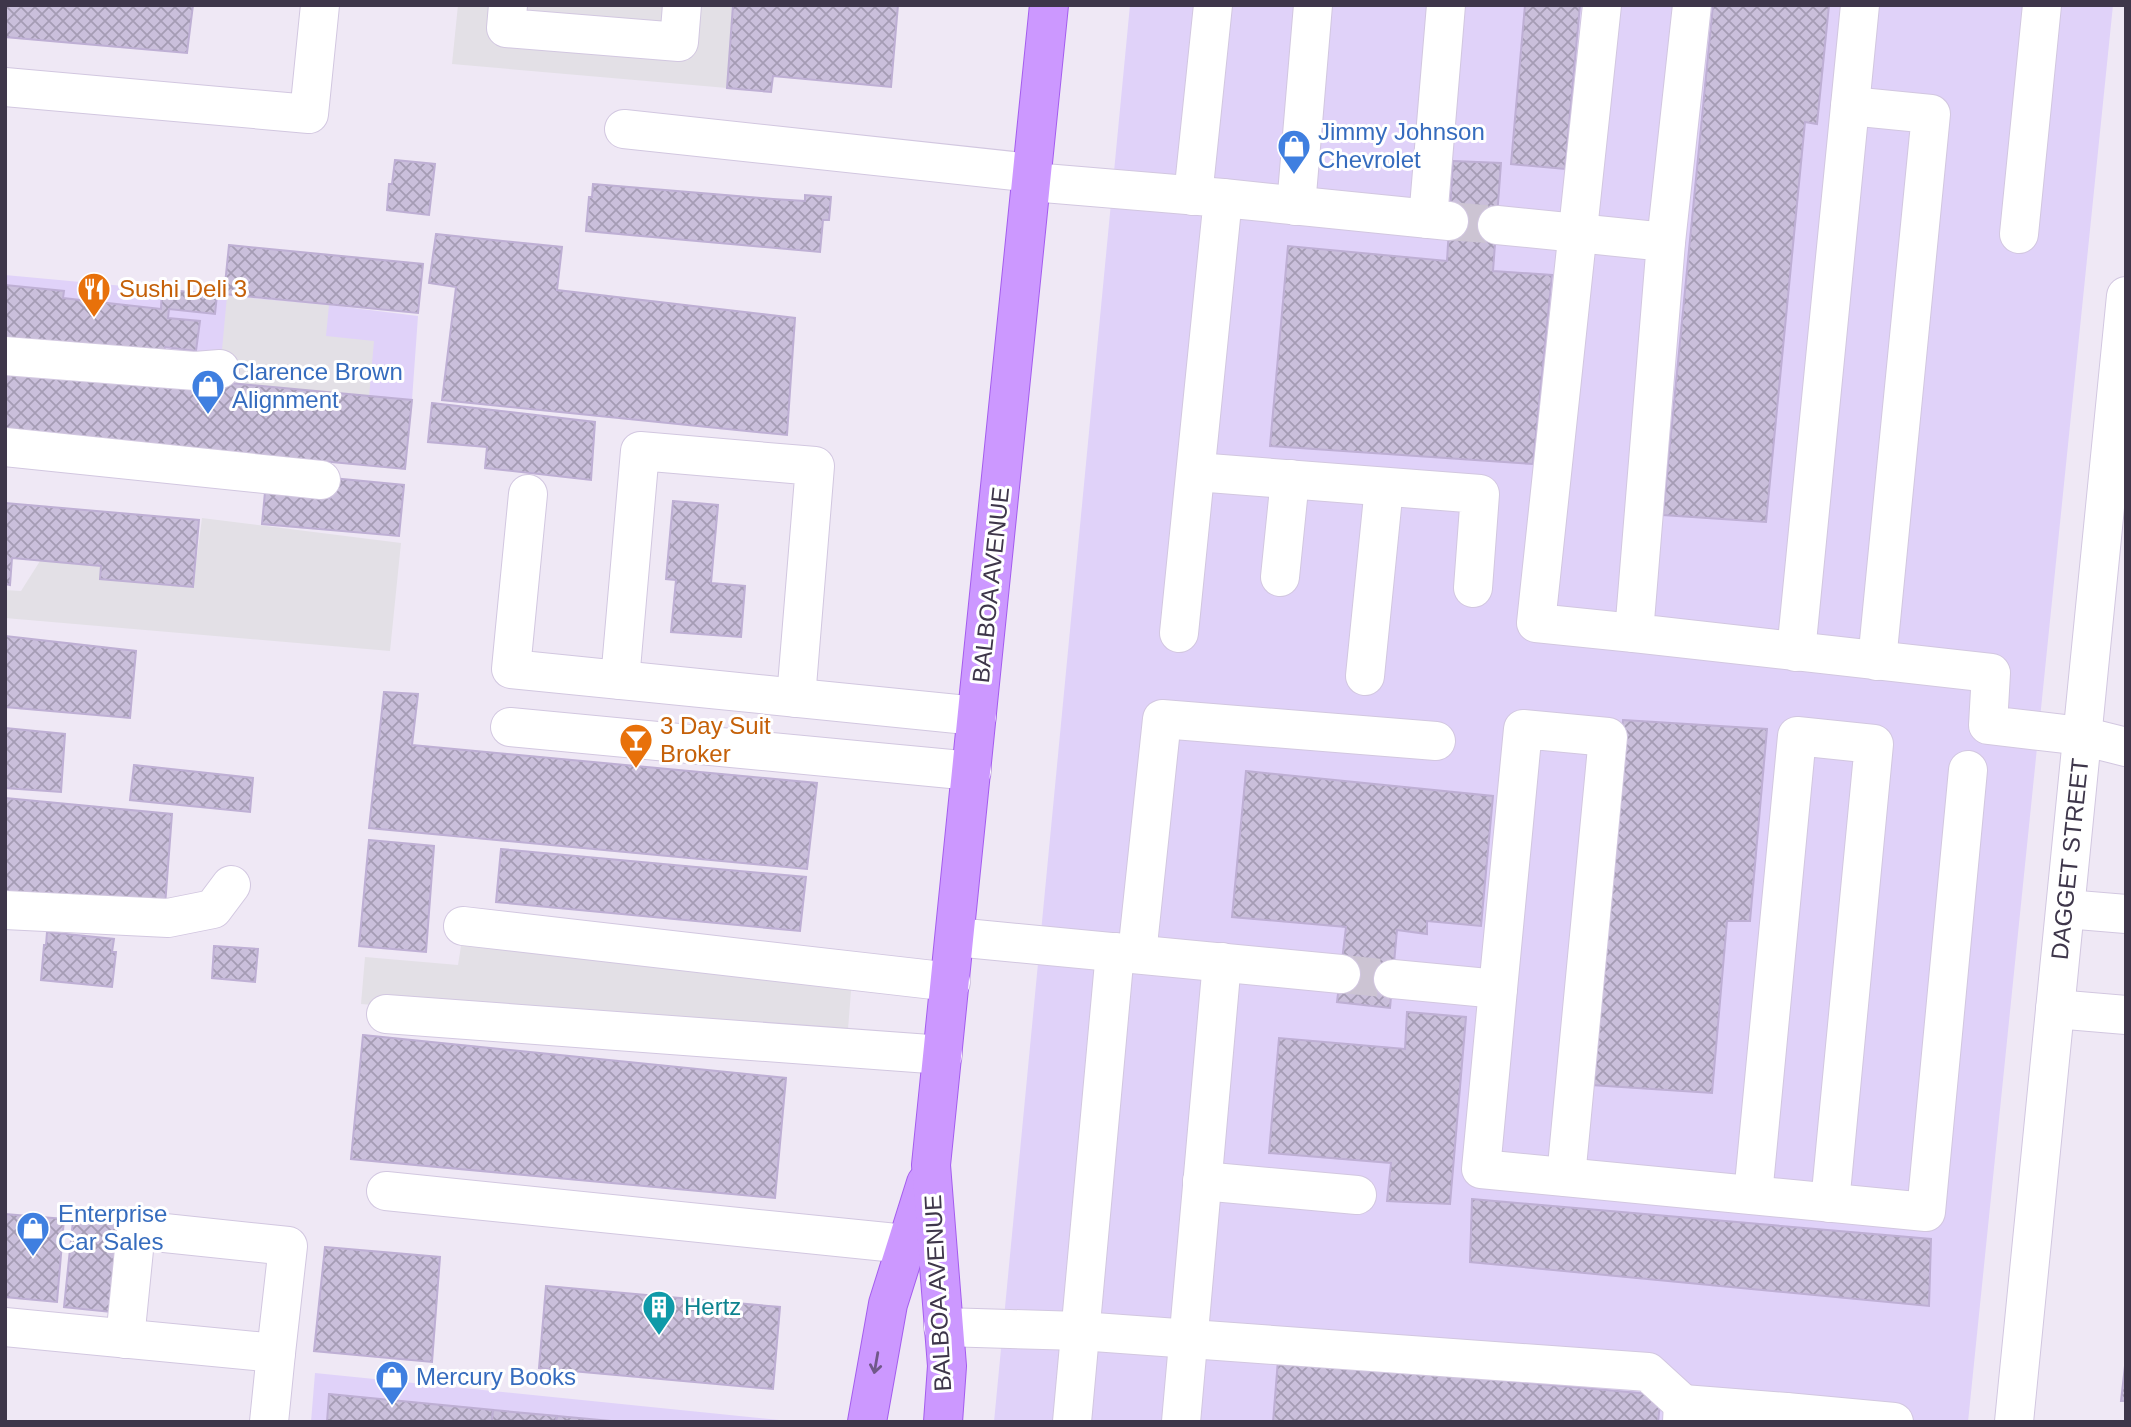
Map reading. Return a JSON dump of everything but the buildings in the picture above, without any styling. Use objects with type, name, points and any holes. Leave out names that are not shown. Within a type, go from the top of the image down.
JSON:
[{"type":"main road","name":"BALBOA AVENUE","points":[[943,1422],[947,1366],[932,1165],[1049,5]]},
{"type":"main road","name":"BALBOA AVENUE","points":[[867,1422],[888,1304],[932,1165]]},
{"type":"street","points":[[5,86],[309,114],[320,5]]},
{"type":"street","points":[[508,5],[506,28],[679,42],[682,5]]},
{"type":"street","points":[[1180,633],[1196,472],[1213,5]]},
{"type":"street","points":[[1296,205],[1313,5]]},
{"type":"street","points":[[624,129],[1032,178],[1438,220],[1446,5]]},
{"type":"street","points":[[1602,5],[1536,623],[1991,673],[1988,725],[2082,736],[2126,747]]},
{"type":"street","points":[[1634,634],[1666,242],[1692,5]]},
{"type":"street","points":[[1796,652],[1860,5]]},
{"type":"street","points":[[2019,234],[2042,5]]},
{"type":"street","points":[[1850,106],[1930,114],[1877,661]]},
{"type":"street","points":[[1497,225],[1666,242]]},
{"type":"street","name":"DAGGET STREET","points":[[2014,1422],[2082,736],[2110,611],[2125,302]]},
{"type":"street","points":[[5,356],[195,371],[220,369]]},
{"type":"street","points":[[5,447],[321,480]]},
{"type":"street","points":[[620,680],[640,451],[815,466],[796,698]]},
{"type":"street","points":[[1196,472],[1480,494],[1473,588]]},
{"type":"street","points":[[1280,578],[1290,479]]},
{"type":"street","points":[[1365,676],[1384,487]]},
{"type":"street","points":[[528,494],[511,669],[977,716]]},
{"type":"street","points":[[1072,1422],[1080,1331],[1126,953],[1162,719],[1436,741]]},
{"type":"street","points":[[510,727],[972,771]]},
{"type":"street","points":[[1566,1177],[1608,737],[1523,729],[1481,1169],[1926,1212],[1968,770]]},
{"type":"street","points":[[1753,1195],[1797,736],[1849,741],[1874,744],[1830,1203]]},
{"type":"street","points":[[5,910],[168,918],[213,909],[231,885]]},
{"type":"street","points":[[2066,909],[2126,914]]},
{"type":"street","points":[[463,926],[951,982]]},
{"type":"street","points":[[955,937],[1341,974]]},
{"type":"street","points":[[1181,1422],[1222,962]]},
{"type":"street","points":[[1393,979],[1498,989]]},
{"type":"street","points":[[2055,1009],[2126,1015]]},
{"type":"street","points":[[386,1014],[943,1055]]},
{"type":"street","points":[[1202,1181],[1356,1195]]},
{"type":"street","points":[[386,1191],[906,1244]]},
{"type":"street","points":[[125,1339],[136,1230],[288,1246],[269,1422]]},
{"type":"street","points":[[943,1327],[1080,1331],[1648,1372],[1682,1413],[1894,1422]]},
{"type":"street","points":[[5,1328],[276,1353]]},
{"type":"shaded area","points":[[458,5],[733,5],[727,88],[452,64]]},
{"type":"shaded area","points":[[1130,5],[2113,5],[1968,1422],[994,1422]]},
{"type":"shaded area","points":[[5,275],[329,305],[418,316],[412,400],[5,362]]},
{"type":"shaded area","points":[[227,296],[329,305],[326,336],[374,341],[369,397],[219,382]]},
{"type":"shaded area","points":[[202,518],[401,543],[390,651],[5,618],[5,590],[21,591],[40,561],[101,566],[101,579],[193,587]]},
{"type":"shaded area","points":[[464,927],[853,966],[847,1042],[361,1004],[365,957],[458,965]]},
{"type":"shaded area","points":[[315,1373],[799,1422],[311,1422]]},
{"type":"tunnel","points":[[1449,221],[1497,225]]},
{"type":"tunnel","points":[[1341,974],[1393,979]]},
{"type":"place","name":"Jimmy Johnson Chevrolet","points":[[1294,176]]},
{"type":"place","name":"Sushi Deli 3","points":[[94,319]]},
{"type":"place","name":"Clarence Brown Alignment","points":[[208,416]]},
{"type":"place","name":"3 Day Suit Broker","points":[[636,770]]},
{"type":"place","name":"Enterprise Car Sales","points":[[33,1258]]},
{"type":"place","name":"Hertz","points":[[659,1337]]},
{"type":"place","name":"Mercury Books","points":[[392,1407]]}]
